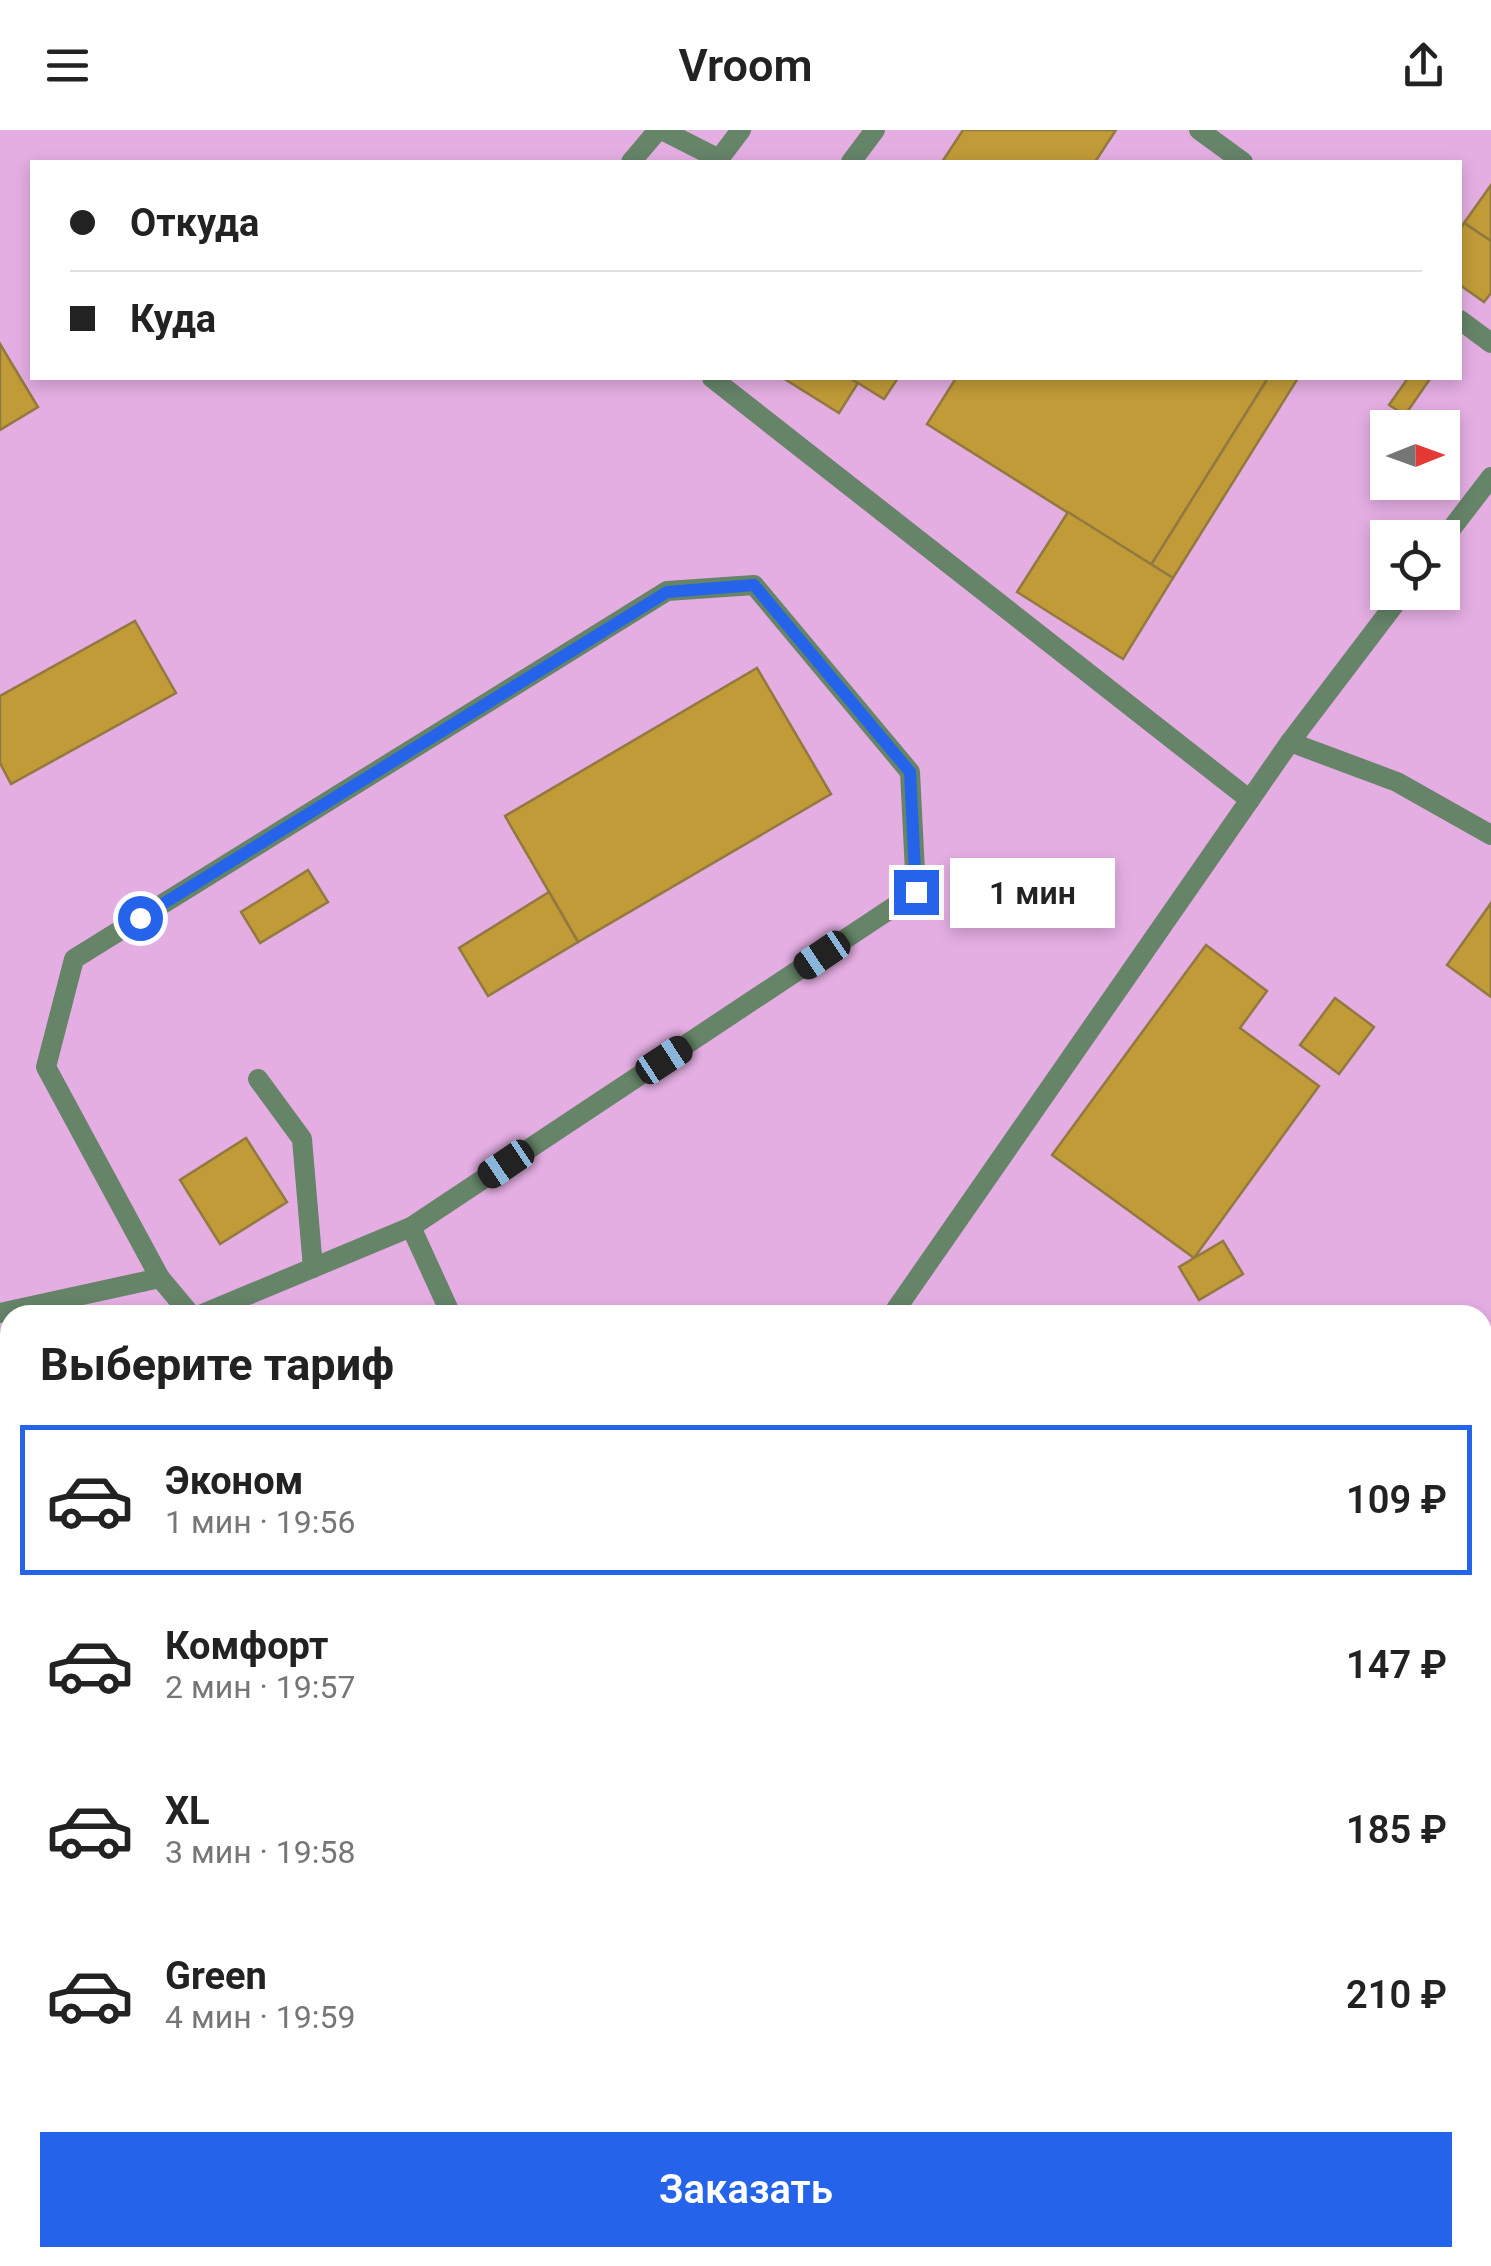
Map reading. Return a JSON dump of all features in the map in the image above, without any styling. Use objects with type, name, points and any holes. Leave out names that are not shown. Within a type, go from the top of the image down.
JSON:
[{"type":"street","points":[[633,160],[660,130],[720,160]]},
{"type":"street","points":[[723,160],[741,130]]},
{"type":"street","points":[[852,160],[875,130]]},
{"type":"street","points":[[1198,130],[1240,160]]},
{"type":"street","points":[[1462,321],[1491,343]]},
{"type":"street","points":[[715,380],[1250,800]]},
{"type":"street","points":[[1459,520],[1491,478]]},
{"type":"street","points":[[183,1305],[160,1278],[46,1067],[74,958],[667,592],[754,585],[910,772],[916,892],[411,1227],[224,1305]]},
{"type":"street","points":[[899,1305],[1290,742],[1390,610]]},
{"type":"street","points":[[1290,742],[1397,782],[1491,836]]},
{"type":"street","points":[[258,1079],[302,1139],[312,1268]]},
{"type":"street","points":[[411,1227],[447,1305]]},
{"type":"street","points":[[37,1305],[160,1278]]},
{"type":"shaded area","points":[[0,130],[1491,130],[1491,1305],[0,1305]]},
{"type":"building","points":[[963,130],[1116,130],[1096,160],[943,160]]},
{"type":"building","points":[[1491,185],[1491,241],[1464,223]]},
{"type":"building","points":[[1464,223],[1491,241],[1491,293],[1484,302],[1462,286]]},
{"type":"building","points":[[0,344],[38,407],[0,430]]},
{"type":"building","points":[[786,380],[858,383],[839,413]]},
{"type":"building","points":[[853,380],[897,380],[884,399]]},
{"type":"building","points":[[955,380],[1267,380],[1151,565],[927,424]]},
{"type":"building","points":[[1267,380],[1297,380],[1173,578],[1151,565]]},
{"type":"building","points":[[1407,380],[1429,380],[1408,410],[1389,405]]},
{"type":"building","points":[[1068,512],[1173,578],[1123,659],[1017,592]]},
{"type":"building","points":[[135,621],[176,693],[11,784],[0,763],[0,696]]},
{"type":"building","points":[[757,668],[831,794],[578,942],[505,816]]},
{"type":"building","points":[[308,870],[328,902],[260,943],[241,912]]},
{"type":"building","points":[[549,892],[578,942],[488,996],[459,948]]},
{"type":"building","points":[[1491,903],[1491,997],[1447,965]]},
{"type":"building","points":[[1206,945],[1267,991],[1240,1028],[1319,1086],[1194,1258],[1052,1155]]},
{"type":"building","points":[[1335,998],[1374,1027],[1339,1074],[1300,1045]]},
{"type":"building","points":[[246,1138],[287,1202],[220,1244],[180,1180]]},
{"type":"building","points":[[1223,1241],[1243,1274],[1199,1300],[1179,1267]]},
{"type":"route","points":[[140,918],[667,592],[754,585],[910,772],[916,892]]}]
